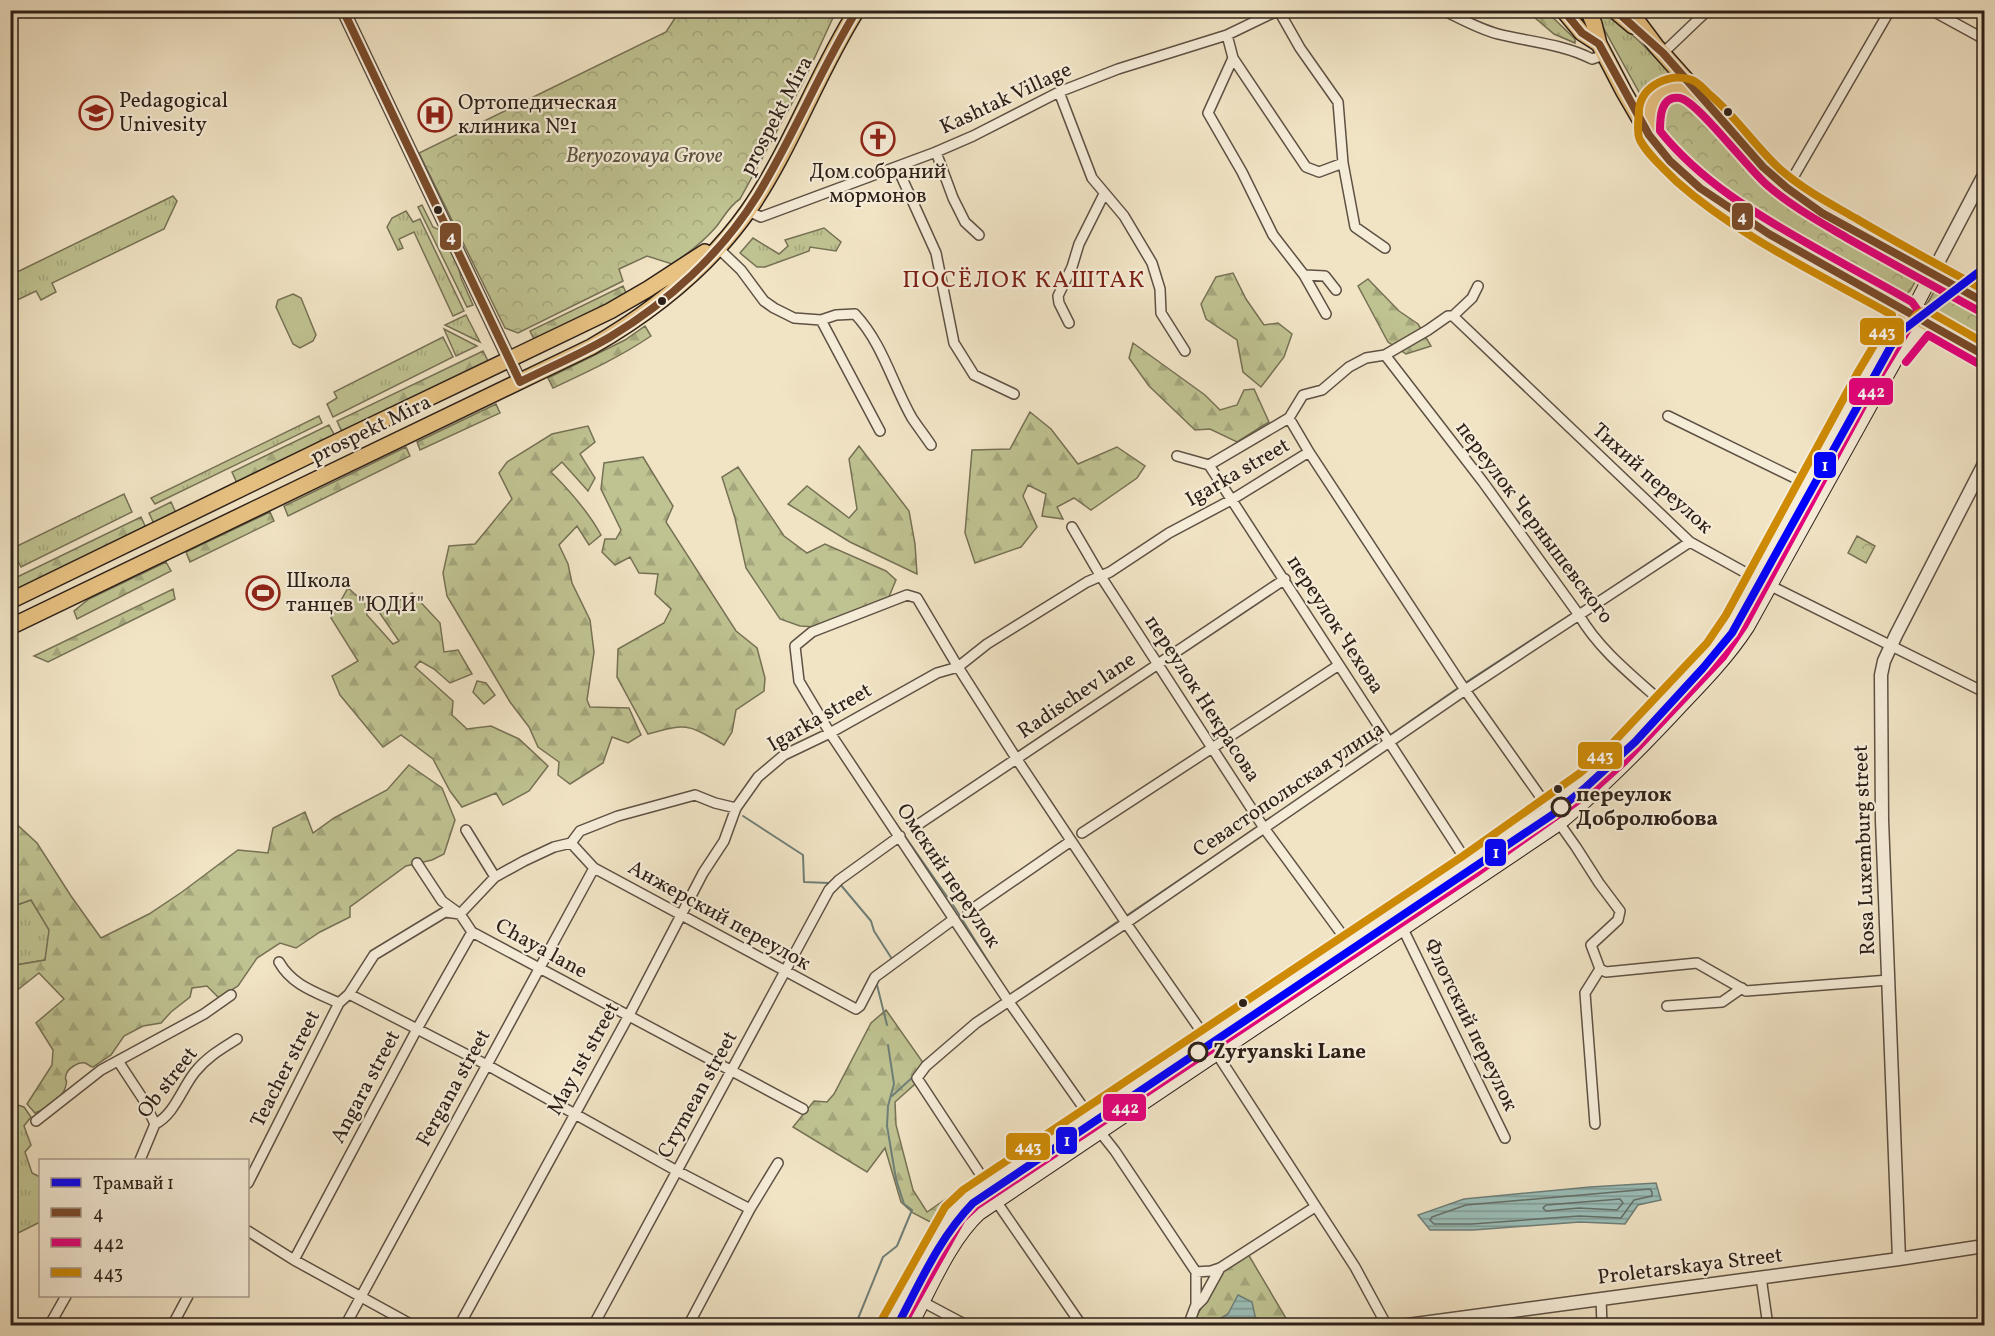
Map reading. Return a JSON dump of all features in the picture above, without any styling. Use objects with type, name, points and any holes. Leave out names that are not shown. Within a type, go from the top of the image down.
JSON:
[{"type":"main road","name":"prospekt Mira","points":[[10,627],[520,382],[621,330],[678,288],[723,243],[748,211],[857,10]]},
{"type":"main road","points":[[1563,10],[1582,33],[1602,50]]},
{"type":"main road","points":[[1588,10],[1602,50],[1649,135],[1670,161],[1700,188],[1731,211],[1912,306],[1925,321],[1984,354]]},
{"type":"main road","points":[[1614,10],[1660,49]]},
{"type":"main road","points":[[1629,10],[1711,109],[1763,167],[1787,188],[1822,213],[1984,302]]},
{"type":"main road","points":[[1649,135],[1650,108],[1654,100],[1670,88],[1679,87],[1689,90],[1711,109]]},
{"type":"main road","name":"prospekt Mira","points":[[10,601],[610,311],[723,243]]},
{"type":"main road","points":[[890,1326],[954,1212],[970,1198],[1469,865],[1548,810],[1601,768],[1720,643],[1735,621],[1868,377],[1932,274]]},
{"type":"main road","points":[[910,1326],[962,1231],[979,1213],[1558,824],[1624,766],[1724,658],[1747,627],[1900,351],[1925,321]]},
{"type":"main road","points":[[341,440],[352,463]]},
{"type":"main road","points":[[162,528],[172,548]]},
{"type":"street","points":[[343,10],[520,382]]},
{"type":"street","points":[[1443,10],[1482,29],[1574,50],[1592,59],[1602,50]]},
{"type":"street","points":[[1660,49],[1708,10]]},
{"type":"street","points":[[1787,188],[1890,10]]},
{"type":"street","points":[[1931,10],[1984,39]]},
{"type":"street","points":[[1279,11],[1300,48],[1338,102],[1343,163],[1355,227],[1384,248]]},
{"type":"street","name":"Kashtak Village","points":[[748,211],[761,217],[897,167],[973,136],[1059,92],[1118,69],[1227,35],[1279,11]]},
{"type":"street","points":[[1227,35],[1233,58],[1306,167],[1319,172],[1343,163]]},
{"type":"street","points":[[1233,58],[1208,113],[1242,172],[1273,235],[1304,274],[1326,314]]},
{"type":"street","points":[[1059,92],[1092,178],[1124,216],[1152,263],[1160,289],[1161,313],[1185,351]]},
{"type":"street","points":[[936,152],[953,198],[965,222],[979,236]]},
{"type":"street","points":[[897,167],[936,253],[954,343],[974,375],[1014,394]]},
{"type":"street","points":[[1932,274],[1984,175]]},
{"type":"street","points":[[1069,323],[1058,296],[1072,267],[1079,244],[1104,194]]},
{"type":"street","points":[[723,243],[764,302],[774,308],[794,318],[821,320],[848,313],[855,314],[875,341],[912,417],[932,445]]},
{"type":"street","points":[[1304,274],[1325,276],[1336,290]]},
{"type":"street","points":[[1177,456],[1209,465],[1289,418],[1303,395],[1322,390],[1349,367],[1366,358],[1385,355],[1448,316],[1453,316],[1472,298],[1478,286]]},
{"type":"street","name":"Тихий переулок","points":[[1453,316],[1690,542],[1757,579],[1984,692]]},
{"type":"street","points":[[821,320],[880,431]]},
{"type":"street","name":"переулок Чернышевского","points":[[1385,355],[1483,482],[1587,628],[1627,671],[1664,704]]},
{"type":"street","points":[[1668,416],[1809,485]]},
{"type":"street","points":[[1289,418],[1308,452],[1465,690],[1620,911],[1618,920],[1591,945],[1600,969],[1606,972],[1697,963],[1746,991],[1889,980]]},
{"type":"street","name":"Igarka street","points":[[736,808],[758,777],[784,755],[830,733],[937,673],[958,667],[987,645],[1100,575],[1110,572],[1168,533],[1233,499],[1308,452]]},
{"type":"street","name":"Rosa Luxemburg street","points":[[1899,1259],[1882,820],[1880,690],[1884,661],[1984,464]]},
{"type":"street","name":"переулок Чехова","points":[[1209,465],[1469,865]]},
{"type":"street","name":"переулок Некрасова","points":[[1072,527],[1100,575],[1214,747],[1264,828],[1349,944]]},
{"type":"street","name":"Севастопольская улица","points":[[988,1186],[917,1078],[926,1066],[976,1023],[1465,690],[1690,542]]},
{"type":"street","name":"Radischev lane","points":[[919,824],[1285,579]]},
{"type":"street","name":"Омский переулок","points":[[958,667],[917,598],[907,595],[812,632],[795,646],[800,681],[830,733],[1090,1117]]},
{"type":"street","points":[[1082,833],[1340,665]]},
{"type":"street","points":[[958,667],[1071,841],[1217,1054],[1355,1267],[1387,1326]]},
{"type":"street","points":[[279,962],[286,974],[300,985],[339,1003],[349,994],[374,955],[445,912],[460,915],[495,877],[544,852],[571,843],[580,831],[618,816],[695,795],[736,808]]},
{"type":"street","name":"May 1st street","points":[[459,1326],[628,1017],[703,873],[724,841],[736,808]]},
{"type":"street","points":[[466,830],[495,877]]},
{"type":"street","name":"Crymean street","points":[[593,1326],[835,883],[900,836]]},
{"type":"street","points":[[968,912],[1071,841]]},
{"type":"street","name":"Анжерский переулок","points":[[571,843],[594,868],[854,1009],[858,1009],[875,977],[954,919]]},
{"type":"street","name":"Chaya lane","points":[[417,863],[442,901],[460,915],[472,932],[803,1109]]},
{"type":"street","name":"Fergana street","points":[[345,1326],[594,868]]},
{"type":"street","name":"Флотский переулок","points":[[1402,928],[1505,1138]]},
{"type":"street","name":"Angara street","points":[[294,1260],[417,1029],[472,932]]},
{"type":"street","points":[[1594,1124],[1585,993],[1600,969]]},
{"type":"street","points":[[1667,1006],[1722,1002],[1742,988]]},
{"type":"street","points":[[349,994],[487,1065],[750,1209]]},
{"type":"street","points":[[36,1121],[101,1070],[204,1014],[231,995]]},
{"type":"street","name":"Teacher street","points":[[249,1181],[339,1003]]},
{"type":"street","name":"Ob street","points":[[141,1159],[155,1124],[164,1120],[194,1073],[207,1058],[237,1039]]},
{"type":"street","points":[[118,1061],[143,1099],[155,1124]]},
{"type":"street","points":[[1101,1132],[1196,1272],[1195,1306],[1188,1326]]},
{"type":"street","points":[[688,1326],[750,1209],[778,1163]]},
{"type":"street","points":[[996,1201],[1082,1326]]},
{"type":"street","points":[[1196,1272],[1220,1268],[1315,1207]]},
{"type":"street","points":[[249,1232],[294,1260],[414,1326]]},
{"type":"street","name":"Proletarskaya Street","points":[[1400,1326],[1984,1246]]},
{"type":"street","points":[[1195,1306],[1203,1299],[1220,1268]]},
{"type":"street","points":[[1761,1277],[1768,1326]]},
{"type":"street","points":[[49,1326],[65,1297]]},
{"type":"street","points":[[172,1326],[187,1297]]},
{"type":"street","points":[[1601,1298],[1602,1326]]},
{"type":"street","points":[[923,1302],[968,1326]]},
{"type":"green space","name":"Beryozovaya Grove","points":[[676,11],[836,11],[803,83],[740,199],[706,238],[672,264],[647,256],[619,269],[623,281],[518,333],[505,328],[419,153],[666,32],[677,15]]},
{"type":"green space","points":[[1527,11],[1546,11],[1575,39],[1575,43],[1554,34]]},
{"type":"green space","points":[[1594,11],[1602,11],[1638,40],[1672,74],[1670,83],[1644,101]]},
{"type":"green space","points":[[1665,95],[1690,97],[1760,176],[1776,191],[1812,217],[1911,272],[1916,280],[1910,291],[1905,295],[1899,293],[1765,218],[1710,181],[1678,152],[1657,123],[1655,112]]},
{"type":"green space","points":[[173,196],[177,201],[164,229],[52,283],[56,292],[41,300],[36,291],[11,303],[11,275]]},
{"type":"green space","points":[[422,205],[433,227],[444,232],[473,305],[467,307],[418,207]]},
{"type":"green space","points":[[406,211],[413,222],[420,219],[464,311],[453,316],[414,232],[399,239],[403,248],[398,250],[387,227],[392,218]]},
{"type":"green space","points":[[824,228],[841,242],[836,251],[810,247],[809,251],[765,267],[757,267],[740,253],[753,238],[779,254],[788,246],[785,240]]},
{"type":"green space","points":[[1233,273],[1246,299],[1264,325],[1278,323],[1292,334],[1284,357],[1261,387],[1243,372],[1237,340],[1206,319],[1201,304],[1216,277]]},
{"type":"green space","points":[[1368,279],[1399,311],[1418,324],[1431,346],[1406,354],[1388,342],[1358,286]]},
{"type":"green space","points":[[623,286],[628,297],[535,341],[530,331]]},
{"type":"green space","points":[[1937,287],[1984,311],[1984,345],[1929,314],[1925,307]]},
{"type":"green space","points":[[293,294],[301,298],[316,335],[313,341],[300,348],[293,344],[276,307],[278,300]]},
{"type":"green space","points":[[466,315],[480,342],[445,325]]},
{"type":"green space","points":[[645,326],[651,336],[591,370],[553,388],[548,378],[625,340]]},
{"type":"green space","points":[[444,329],[477,346],[456,356]]},
{"type":"green space","points":[[443,337],[453,357],[333,417],[327,404],[337,398],[334,392]]},
{"type":"green space","points":[[1133,343],[1205,395],[1220,410],[1237,405],[1244,390],[1254,389],[1269,422],[1237,442],[1210,429],[1195,430],[1149,386],[1129,358]]},
{"type":"green space","points":[[483,351],[488,361],[342,432],[337,421]]},
{"type":"green space","points":[[496,404],[500,413],[420,450],[417,442]]},
{"type":"green space","points":[[1030,412],[1051,429],[1078,464],[1117,447],[1145,466],[1137,478],[1091,510],[1074,498],[1057,507],[1063,519],[1042,516],[1046,494],[1028,485],[1023,496],[1037,527],[1021,547],[975,563],[965,533],[972,450],[1010,449]]},
{"type":"green space","points":[[319,416],[322,423],[155,504],[151,498]]},
{"type":"green space","points":[[329,425],[335,436],[237,483],[232,472]]},
{"type":"green space","points":[[588,426],[595,442],[580,454],[595,478],[588,491],[562,462],[551,472],[578,502],[601,535],[589,545],[577,526],[559,545],[568,564],[572,583],[590,620],[594,652],[587,700],[590,707],[629,708],[641,735],[628,743],[612,737],[603,763],[570,784],[558,775],[559,762],[538,747],[529,727],[510,702],[447,596],[443,573],[449,546],[475,544],[512,499],[499,473],[507,462],[552,434]]},
{"type":"green space","points":[[859,446],[909,511],[917,574],[850,542],[788,504],[807,486],[849,518],[857,509],[849,459]]},
{"type":"green space","points":[[406,447],[410,456],[288,516],[284,506]]},
{"type":"green space","points":[[643,457],[673,506],[666,522],[736,631],[757,648],[765,678],[764,691],[736,710],[732,732],[724,745],[695,729],[680,727],[648,734],[617,677],[618,649],[664,623],[671,609],[655,594],[658,574],[639,573],[630,557],[615,565],[602,552],[605,539],[616,539],[621,530],[601,489],[604,463]]},
{"type":"green space","points":[[738,467],[784,536],[807,553],[825,544],[886,571],[896,580],[888,599],[817,627],[800,626],[780,619],[746,568],[735,518],[722,477]]},
{"type":"green space","points":[[124,494],[132,512],[21,567],[11,549]]},
{"type":"green space","points":[[171,502],[176,513],[154,524],[149,513]]},
{"type":"green space","points":[[270,512],[274,521],[190,562],[186,552]]},
{"type":"green space","points":[[141,517],[146,528],[11,594],[11,580]]},
{"type":"green space","points":[[1857,536],[1875,546],[1866,563],[1848,553]]},
{"type":"green space","points":[[166,562],[171,571],[77,619],[74,611],[89,599]]},
{"type":"green space","points":[[348,588],[365,603],[367,615],[393,644],[399,641],[379,612],[412,593],[440,623],[444,652],[458,650],[472,674],[450,683],[434,669],[420,661],[415,667],[453,701],[452,715],[467,729],[491,726],[519,739],[548,766],[529,791],[503,805],[496,793],[462,807],[450,791],[433,759],[401,735],[383,747],[340,695],[332,676],[358,661],[331,618]]},
{"type":"green space","points":[[173,589],[175,599],[48,662],[34,656]]},
{"type":"green space","points":[[477,681],[486,683],[495,695],[484,704],[473,692]]},
{"type":"green space","points":[[409,765],[442,788],[455,820],[444,854],[432,860],[406,866],[350,907],[350,917],[320,932],[296,948],[280,943],[257,958],[238,986],[219,998],[207,986],[192,988],[190,997],[161,1023],[143,1026],[124,1036],[111,1055],[93,1067],[83,1063],[71,1068],[66,1075],[65,1090],[58,1099],[35,1113],[27,1104],[52,1065],[53,1050],[36,1023],[64,999],[39,973],[11,995],[10,966],[45,960],[49,930],[31,900],[11,907],[11,819],[37,843],[101,938],[149,914],[238,850],[268,853],[273,828],[305,812],[313,833],[334,818],[387,790]]},
{"type":"green space","points":[[31,900],[50,930],[45,960],[11,966],[11,907]]},
{"type":"green space","points":[[886,1010],[924,1064],[914,1085],[895,1102],[896,1125],[913,1190],[927,1212],[978,1177],[984,1186],[951,1210],[938,1226],[913,1213],[901,1202],[885,1148],[867,1172],[793,1127],[814,1101],[827,1102],[834,1094],[871,1023]]},
{"type":"green space","points":[[11,1103],[24,1107],[31,1117],[24,1126],[31,1145],[25,1152],[32,1173],[39,1176],[39,1223],[12,1236],[11,1241]]},
{"type":"green space","points":[[1248,1254],[1290,1325],[1257,1325],[1257,1318],[1228,1314],[1213,1325],[1191,1326],[1223,1270]]},
{"type":"water","points":[[1656,1183],[1661,1200],[1638,1205],[1625,1224],[1580,1222],[1473,1230],[1430,1230],[1418,1215],[1464,1199]]},
{"type":"water","points":[[1238,1295],[1252,1302],[1257,1325],[1213,1325],[1228,1314]]},
{"type":"waterway","points":[[1467,323],[1480,336]]},
{"type":"waterway","points":[[1578,610],[1682,541],[1671,531],[1672,529]]},
{"type":"waterway","points":[[1465,683],[1573,613]]},
{"type":"waterway","points":[[1389,736],[1458,688]]},
{"type":"waterway","points":[[1347,765],[1384,739]]},
{"type":"waterway","points":[[1049,799],[1074,837]]},
{"type":"waterway","points":[[743,816],[803,855],[804,882],[829,883]]},
{"type":"waterway","points":[[895,822],[955,908],[1001,982]]},
{"type":"waterway","points":[[1077,841],[1100,876]]},
{"type":"waterway","points":[[1125,914],[1126,916],[1224,850]]},
{"type":"waterway","points":[[840,884],[871,921],[874,931],[892,959]]},
{"type":"waterway","points":[[1056,965],[1117,922]]},
{"type":"waterway","points":[[873,973],[882,966]]},
{"type":"waterway","points":[[876,981],[887,1025]]},
{"type":"waterway","points":[[855,1326],[883,1257],[897,1246],[912,1210],[904,1204],[896,1179],[887,1126],[888,1106],[894,1084],[888,1045]]},
{"type":"waterway","points":[[892,1096],[914,1076]]},
{"type":"tram line","name":"1","points":[[897,1326],[940,1246],[973,1203],[1552,815],[1635,742],[1732,633],[1891,346],[1903,330],[1984,268]]},
{"type":"transit line","name":"4","points":[[343,10],[520,382]]},
{"type":"transit line","name":"4","points":[[520,382],[610,337],[673,292],[710,257],[727,238],[757,196],[857,10]]},
{"type":"transit line","name":"4","points":[[1563,10],[1582,33],[1599,44],[1649,135],[1670,161],[1700,188],[1769,234],[1984,355]]},
{"type":"transit line","name":"4","points":[[1615,10],[1663,53],[1763,167],[1787,188],[1822,213],[1984,302]]},
{"type":"transit line","name":"443","points":[[881,1321],[945,1207],[963,1190],[1463,856],[1580,773],[1609,747],[1707,643],[1726,615],[1858,372],[1892,315],[1753,237],[1726,220],[1676,181],[1643,146],[1639,137],[1641,101],[1652,87],[1659,82],[1675,78],[1696,82],[1728,112],[1781,170],[1799,184],[1984,290]]},
{"type":"transit line","name":"442","points":[[902,1326],[962,1219],[976,1206],[1475,874],[1593,790],[1624,762],[1723,657],[1744,626],[1876,382],[1916,316],[1917,309],[1912,302],[1770,222],[1730,196],[1693,166],[1660,131],[1660,120],[1668,100],[1680,98],[1688,102],[1759,177],[1796,207],[1979,311]]},
{"type":"transit line","name":"443","points":[[1890,348],[1917,314],[1923,311],[1930,312],[1984,343]]},
{"type":"transit line","name":"442","points":[[1906,362],[1928,335],[1979,364]]},
{"type":"place","name":"Pedagogical Univesity","points":[[96,113]]},
{"type":"place","name":"Ортопедическая клиника №1","points":[[435,115]]},
{"type":"place","name":"Дом собраний мормонов","points":[[878,139]]},
{"type":"place","name":"Школа танцев \"ЮДИ\"","points":[[263,593]]},
{"type":"place","name":"переулок Добролюбова","points":[[1561,807]]},
{"type":"place","name":"Zyryanski Lane","points":[[1198,1052]]},
{"type":"district","name":"ПОСЁЛОК КАШТАК","points":[[1024,281]]}]
